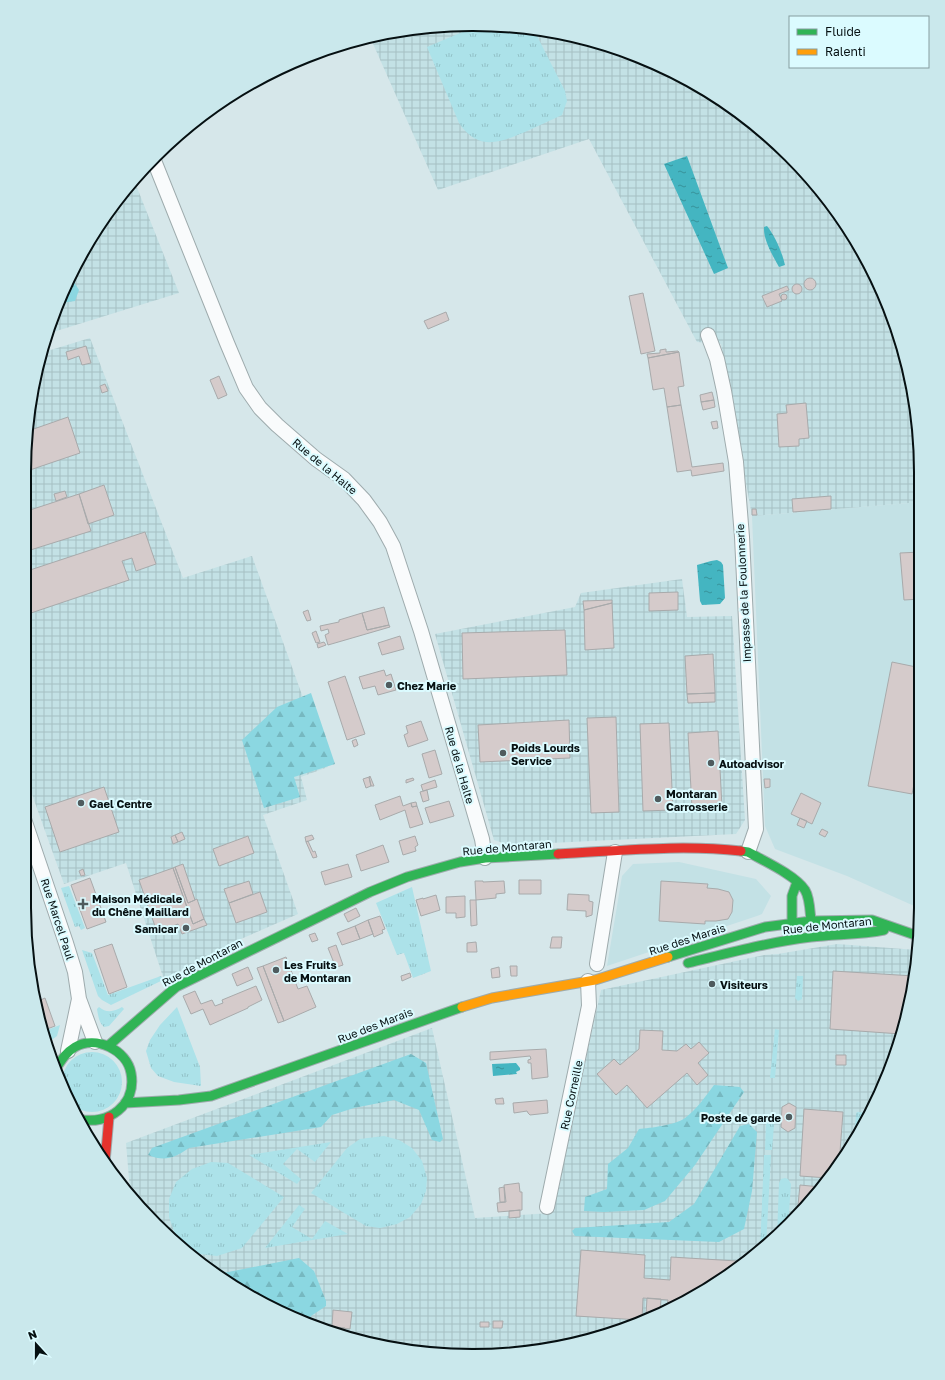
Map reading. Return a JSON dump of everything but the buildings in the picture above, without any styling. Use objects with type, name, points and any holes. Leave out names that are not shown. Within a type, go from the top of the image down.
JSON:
[{"type":"street","name":"Rue de la Halte","points":[[156,165],[246,388],[260,408],[277,425],[316,460],[344,480],[364,500],[380,522],[393,546],[404,576],[432,668],[482,839],[485,858]]},
{"type":"street","name":"Impasse de la Foulonnerie","points":[[708,335],[717,359],[727,407],[736,462],[742,537],[756,829],[748,852]]},
{"type":"street","name":"Rue Marcel Paul","points":[[31,839],[75,972],[79,999],[101,1044]]},
{"type":"street","name":"Rue de Montaran","points":[[59,1061],[68,1051],[80,1044],[101,1044],[149,1011],[176,987],[370,892],[407,877],[438,867],[485,858],[687,848],[722,849],[748,852],[790,876],[805,890],[810,921]]},
{"type":"street","points":[[597,964],[615,852]]},
{"type":"street","name":"Rue de Montaran","points":[[792,923],[792,896],[797,882]]},
{"type":"street","name":"Rue de Montaran","points":[[765,927],[810,921],[872,920],[913,934]]},
{"type":"street","name":"Rue des Marais","points":[[591,981],[765,927]]},
{"type":"street","name":"Rue de Montaran","points":[[765,945],[811,937],[871,934],[892,928]]},
{"type":"street","name":"Rue des Marais","points":[[678,966],[765,945]]},
{"type":"street","name":"Rue des Marais","points":[[126,1103],[190,1100],[211,1096],[234,1089],[450,1010],[492,998],[650,972]]},
{"type":"street","name":"Rue Corneille","points":[[547,1207],[589,1006],[591,981]]},
{"type":"street","name":"Rue Marcel Paul","points":[[68,1051],[79,999]]},
{"type":"street","name":"Rue de Montaran","points":[[139,1031],[149,1011]]},
{"type":"street","points":[[86,1120],[92,1121],[109,1117],[121,1109],[126,1103],[130,1091],[131,1078],[127,1063],[118,1052],[101,1044]]},
{"type":"street","points":[[127,1063],[130,1050]]},
{"type":"street","points":[[131,1078],[142,1084]]},
{"type":"street","points":[[153,1091],[167,1100]]},
{"type":"street","points":[[105,1153],[109,1117]]},
{"type":"shaded area","points":[[472,31],[501,32],[559,39],[614,54],[641,65],[668,77],[718,105],[764,141],[785,160],[804,181],[840,227],[868,277],[891,331],[906,386],[913,444],[914,503],[752,516],[721,344],[697,342],[589,139],[438,190],[372,42],[415,35]]},
{"type":"shaded area","points":[[137,186],[179,293],[54,332],[77,277],[90,252],[105,227]]},
{"type":"shaded area","points":[[90,338],[183,578],[252,556],[328,767],[301,777],[307,800],[263,815],[298,914],[234,942],[164,980],[126,863],[64,884],[31,792],[32,444],[39,386],[48,351]]},
{"type":"shaded area","points":[[914,503],[914,906],[847,876],[775,849],[765,826],[752,516]]},
{"type":"shaded area","points":[[682,579],[687,617],[732,616],[745,820],[736,834],[509,845],[494,840],[435,634],[575,607],[581,593]]},
{"type":"shaded area","points":[[679,862],[756,879],[771,896],[762,914],[607,966],[622,876],[633,864]]},
{"type":"shaded area","points":[[837,944],[912,950],[906,994],[891,1049],[880,1076],[868,1103],[840,1153],[823,1176],[785,1220],[741,1258],[718,1275],[668,1303],[614,1326],[559,1341],[501,1348],[472,1349],[415,1345],[386,1341],[358,1334],[331,1326],[277,1303],[227,1275],[204,1258],[160,1220],[130,1185],[126,1143],[432,1028],[475,1218],[552,1213],[601,990],[764,955]]},
{"type":"green space","points":[[464,31],[501,32],[537,36],[565,91],[567,101],[562,115],[506,139],[489,142],[474,138],[466,132],[459,123],[427,47]]},
{"type":"green space","points":[[74,283],[79,290],[75,301],[66,302]]},
{"type":"green space","points":[[311,693],[335,764],[294,777],[300,797],[264,808],[242,740],[277,707]]},
{"type":"green space","points":[[69,886],[85,928],[81,930],[79,926],[75,927],[61,888]]},
{"type":"green space","points":[[412,887],[431,971],[413,978],[404,953],[397,955],[376,903]]},
{"type":"green space","points":[[82,950],[92,953],[108,995],[161,976],[163,980],[111,1005],[98,996]]},
{"type":"green space","points":[[797,976],[803,976],[802,999],[798,1001],[795,998]]},
{"type":"green space","points":[[99,1007],[107,1011],[113,1011],[122,1007],[124,1009],[109,1026],[104,1027],[98,1016],[97,1009]]},
{"type":"green space","points":[[177,1007],[200,1067],[201,1086],[174,1082],[158,1076],[151,1068],[146,1051],[150,1040],[160,1025]]},
{"type":"green space","points":[[60,1025],[57,1036],[51,1040],[48,1030]]},
{"type":"green space","points":[[775,1029],[779,1030],[775,1078],[770,1078]]},
{"type":"green space","points":[[92,1052],[109,1057],[117,1065],[121,1076],[121,1088],[117,1099],[109,1107],[92,1112],[81,1110],[64,1073],[67,1065],[75,1057]]},
{"type":"green space","points":[[411,1054],[426,1063],[443,1139],[440,1142],[432,1140],[419,1110],[394,1100],[354,1108],[332,1115],[321,1127],[189,1148],[169,1158],[159,1158],[148,1155],[152,1148]]},
{"type":"green space","points":[[714,1085],[740,1087],[744,1092],[695,1165],[665,1201],[644,1210],[604,1212],[584,1211],[585,1197],[607,1189],[608,1164],[628,1148],[639,1129],[676,1123],[685,1118],[697,1107]]},
{"type":"green space","points":[[857,1112],[863,1113],[855,1128]]},
{"type":"green space","points":[[766,1122],[773,1122],[774,1125],[772,1150],[765,1150]]},
{"type":"green space","points":[[749,1124],[757,1132],[752,1191],[744,1229],[719,1242],[575,1236],[572,1231],[575,1228],[669,1222],[694,1204],[740,1126]]},
{"type":"green space","points":[[384,1136],[399,1140],[412,1148],[422,1161],[427,1178],[426,1191],[421,1204],[410,1217],[397,1224],[380,1228],[366,1226],[311,1193],[347,1148],[360,1139]]},
{"type":"green space","points":[[331,1142],[315,1162],[297,1149],[283,1164],[301,1179],[297,1184],[249,1155]]},
{"type":"green space","points":[[764,1155],[771,1155],[767,1237],[760,1242]]},
{"type":"green space","points":[[211,1162],[228,1163],[284,1197],[242,1248],[217,1256],[200,1254],[175,1233],[169,1217],[169,1199],[176,1182],[192,1169]]},
{"type":"green space","points":[[781,1179],[788,1179],[791,1184],[789,1216],[777,1227],[779,1183]]},
{"type":"green space","points":[[299,1205],[305,1209],[292,1227],[312,1239],[325,1221],[348,1234],[265,1248]]},
{"type":"green space","points":[[299,1258],[314,1271],[326,1301],[326,1306],[310,1318],[277,1303],[224,1273]]},
{"type":"water","points":[[687,156],[728,268],[714,274],[664,164]]},
{"type":"water","points":[[767,226],[778,244],[785,265],[779,267],[769,248],[764,232],[764,227]]},
{"type":"water","points":[[717,560],[723,565],[725,598],[720,604],[702,605],[700,601],[697,565]]},
{"type":"water","points":[[516,1063],[520,1068],[520,1070],[516,1072],[517,1074],[493,1076],[492,1064]]},
{"type":"traffic: fast","points":[[741,851],[748,852],[770,864],[800,884],[808,897],[811,921]]},
{"type":"traffic: fast","points":[[108,1046],[176,987],[370,892],[407,877],[460,862],[485,858],[558,854]]},
{"type":"traffic: fast","points":[[792,923],[792,896],[797,882]]},
{"type":"traffic: fast","points":[[668,957],[765,927],[811,921],[872,920],[913,934]]},
{"type":"traffic: fast","points":[[688,963],[749,948],[795,939],[884,930]]},
{"type":"traffic: fast","points":[[125,1103],[179,1100],[211,1096],[462,1007]]},
{"type":"traffic: fast","points":[[60,1063],[68,1052],[75,1047],[92,1043],[109,1047],[124,1058],[128,1065],[131,1073],[132,1084],[125,1103],[118,1111],[110,1116],[100,1119],[86,1120]]},
{"type":"traffic: slow","points":[[462,1007],[492,998],[595,980],[668,957]]},
{"type":"traffic: jam","points":[[558,854],[672,848],[741,851]]},
{"type":"traffic: jam","points":[[106,1154],[109,1117]]},
{"type":"place","name":"Chez Marie","points":[[389,685]]},
{"type":"place","name":"Poids Lourds Service","points":[[503,753]]},
{"type":"place","name":"Autoadvisor","points":[[711,763]]},
{"type":"place","name":"Montaran Carrosserie","points":[[658,799]]},
{"type":"place","name":"Gael Centre","points":[[81,803]]},
{"type":"place","name":"Maison Médicale du Chêne Maillard","points":[[83,904]]},
{"type":"place","name":"Samicar","points":[[186,928]]},
{"type":"place","name":"Les Fruits de Montaran","points":[[276,970]]},
{"type":"place","name":"Visiteurs","points":[[712,984]]},
{"type":"place","name":"Poste de garde","points":[[789,1117]]}]
